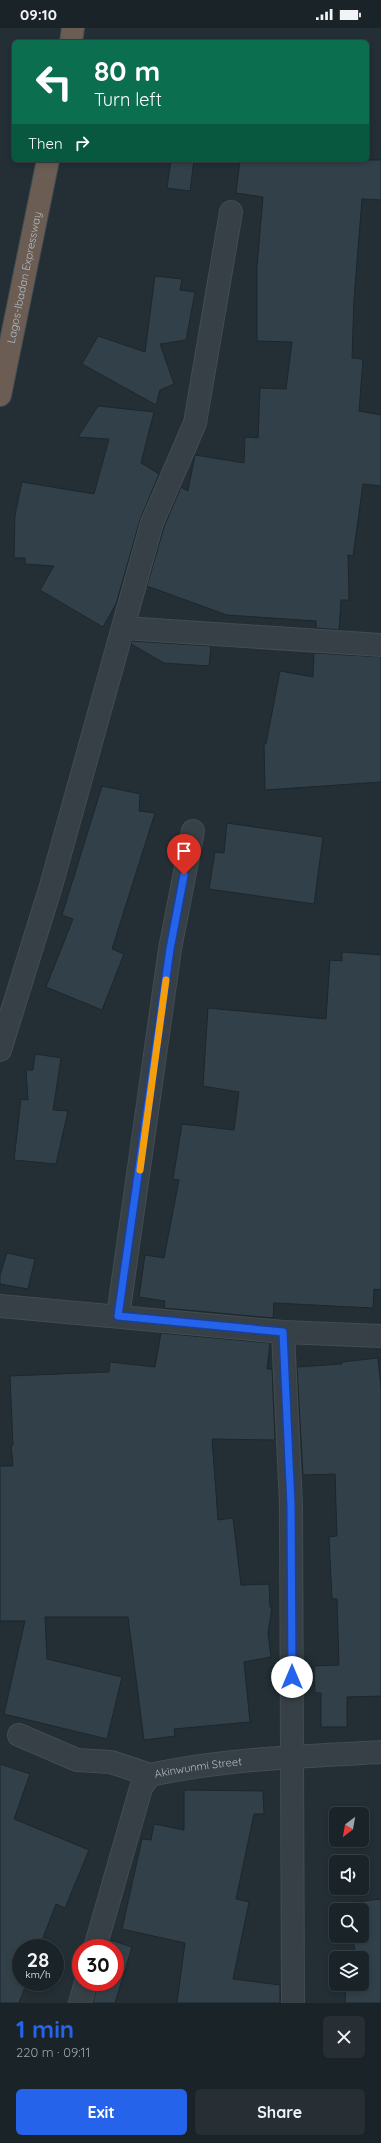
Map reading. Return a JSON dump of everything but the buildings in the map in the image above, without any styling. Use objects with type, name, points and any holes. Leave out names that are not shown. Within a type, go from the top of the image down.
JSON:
[{"type":"highway","points":[[71,40],[73,28]]},
{"type":"highway","name":"Lagos-Ibadan Expressway","points":[[0,395],[48,162]]},
{"type":"street","points":[[0,1050],[51,886],[152,523],[195,424],[231,212]]},
{"type":"street","points":[[124,628],[381,645]]},
{"type":"street","points":[[118,1316],[170,949],[193,831]]},
{"type":"street","points":[[0,1306],[283,1332],[381,1336]]},
{"type":"street","points":[[283,1332],[291,1505],[293,2003]]},
{"type":"street","points":[[19,1735],[77,1760],[111,1762],[150,1775]]},
{"type":"street","name":"Akinwunmi Street","points":[[98,1939],[141,1788],[150,1775],[178,1768],[292,1757],[381,1752]]},
{"type":"street","points":[[80,2003],[83,1991]]},
{"type":"slow traffic","points":[[140,1170],[166,980]]},
{"type":"route","points":[[184,875],[170,949],[152,1086],[118,1316],[283,1332],[291,1505],[292,1677]]}]
